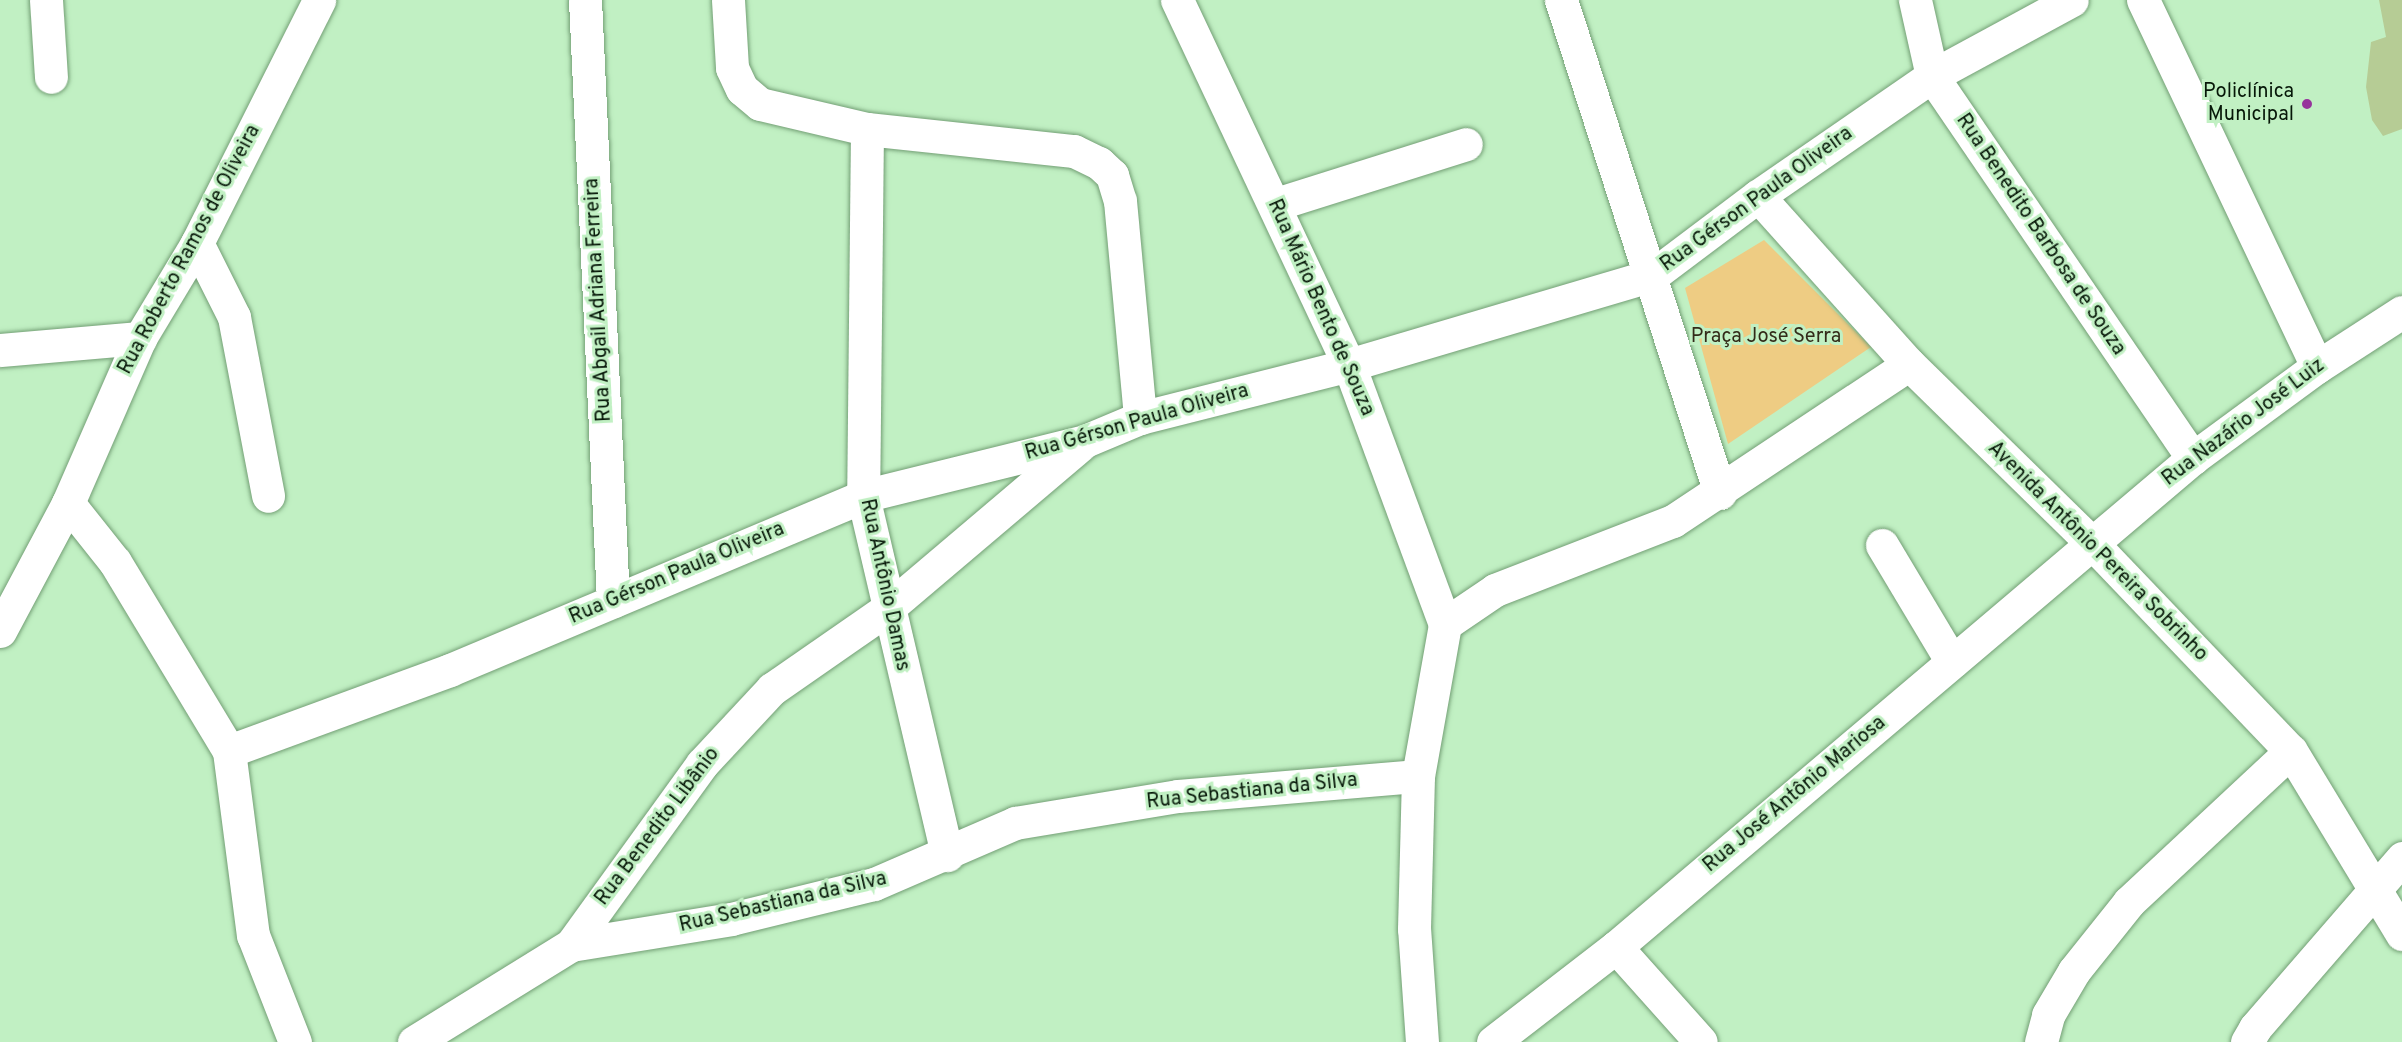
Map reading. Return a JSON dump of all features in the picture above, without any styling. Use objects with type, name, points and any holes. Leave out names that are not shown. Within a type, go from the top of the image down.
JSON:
[{"type":"street","points":[[46,0],[51,77]]},
{"type":"street","name":"Rua Roberto Ramos de Oliveira","points":[[0,631],[68,503],[140,338],[198,243],[319,0]]},
{"type":"street","name":"Rua Abgail Adriana Ferreira","points":[[585,0],[613,601]]},
{"type":"street","points":[[728,0],[732,68],[742,89],[760,104],[867,129],[1074,152],[1099,163],[1112,174],[1120,201],[1140,417]]},
{"type":"street","name":"Rua Mário Bento de Souza","points":[[1178,0],[1276,204],[1349,365],[1444,624]]},
{"type":"street","points":[[1561,0],[1653,275],[1720,493]]},
{"type":"street","name":"Rua Benedito Barbosa de Souza","points":[[1915,0],[1932,76],[2193,458]]},
{"type":"street","name":"Rua Gérson Paula Oliveira","points":[[229,751],[450,670],[863,496],[1085,441],[1140,417],[1349,365],[1653,275],[1758,196],[1932,76],[2072,0]]},
{"type":"street","points":[[2143,0],[2317,367]]},
{"type":"street","name":"Rua Antônio Damas","points":[[867,129],[863,496],[887,609],[947,855]]},
{"type":"street","points":[[1276,204],[1466,144]]},
{"type":"street","name":"Avenida Antônio Pereira Sobrinho","points":[[1758,196],[1909,364],[2091,542],[2291,751],[2376,886],[2402,934]]},
{"type":"street","points":[[198,243],[234,316],[268,496]]},
{"type":"street","name":"Rua Nazário José Luiz","points":[[2091,542],[2193,458],[2317,367],[2402,312]]},
{"type":"street","points":[[0,350],[140,338]]},
{"type":"street","points":[[1422,1042],[1414,929],[1418,776],[1444,624],[1495,590],[1673,521],[1720,493],[1909,364]]},
{"type":"street","name":"Rua Benedito Libânio","points":[[571,945],[702,764],[764,697],[887,609],[1085,441]]},
{"type":"street","points":[[68,503],[116,562],[229,751],[253,935],[295,1042]]},
{"type":"street","name":"Rua José Antônio Mariosa","points":[[1493,1042],[1616,947],[2091,542]]},
{"type":"street","points":[[1882,545],[1952,662]]},
{"type":"street","points":[[2041,1042],[2048,1015],[2074,971],[2129,902],[2291,751]]},
{"type":"street","name":"Rua Sebastiana da Silva","points":[[414,1042],[571,945],[731,919],[874,884],[947,855],[1015,823],[1178,796],[1418,776]]},
{"type":"street","points":[[2247,1042],[2255,1028],[2402,858]]},
{"type":"street","points":[[1616,947],[1701,1042]]},
{"type":"green space","name":"Praça José Serra","points":[[1764,240],[1871,347],[1728,444],[1685,288]]},
{"type":"building","points":[[2379,0],[2402,0],[2402,129],[2383,136],[2372,120],[2366,87],[2371,42],[2386,37]]},
{"type":"place","name":"Policlínica Municipal","points":[[2307,104]]}]
